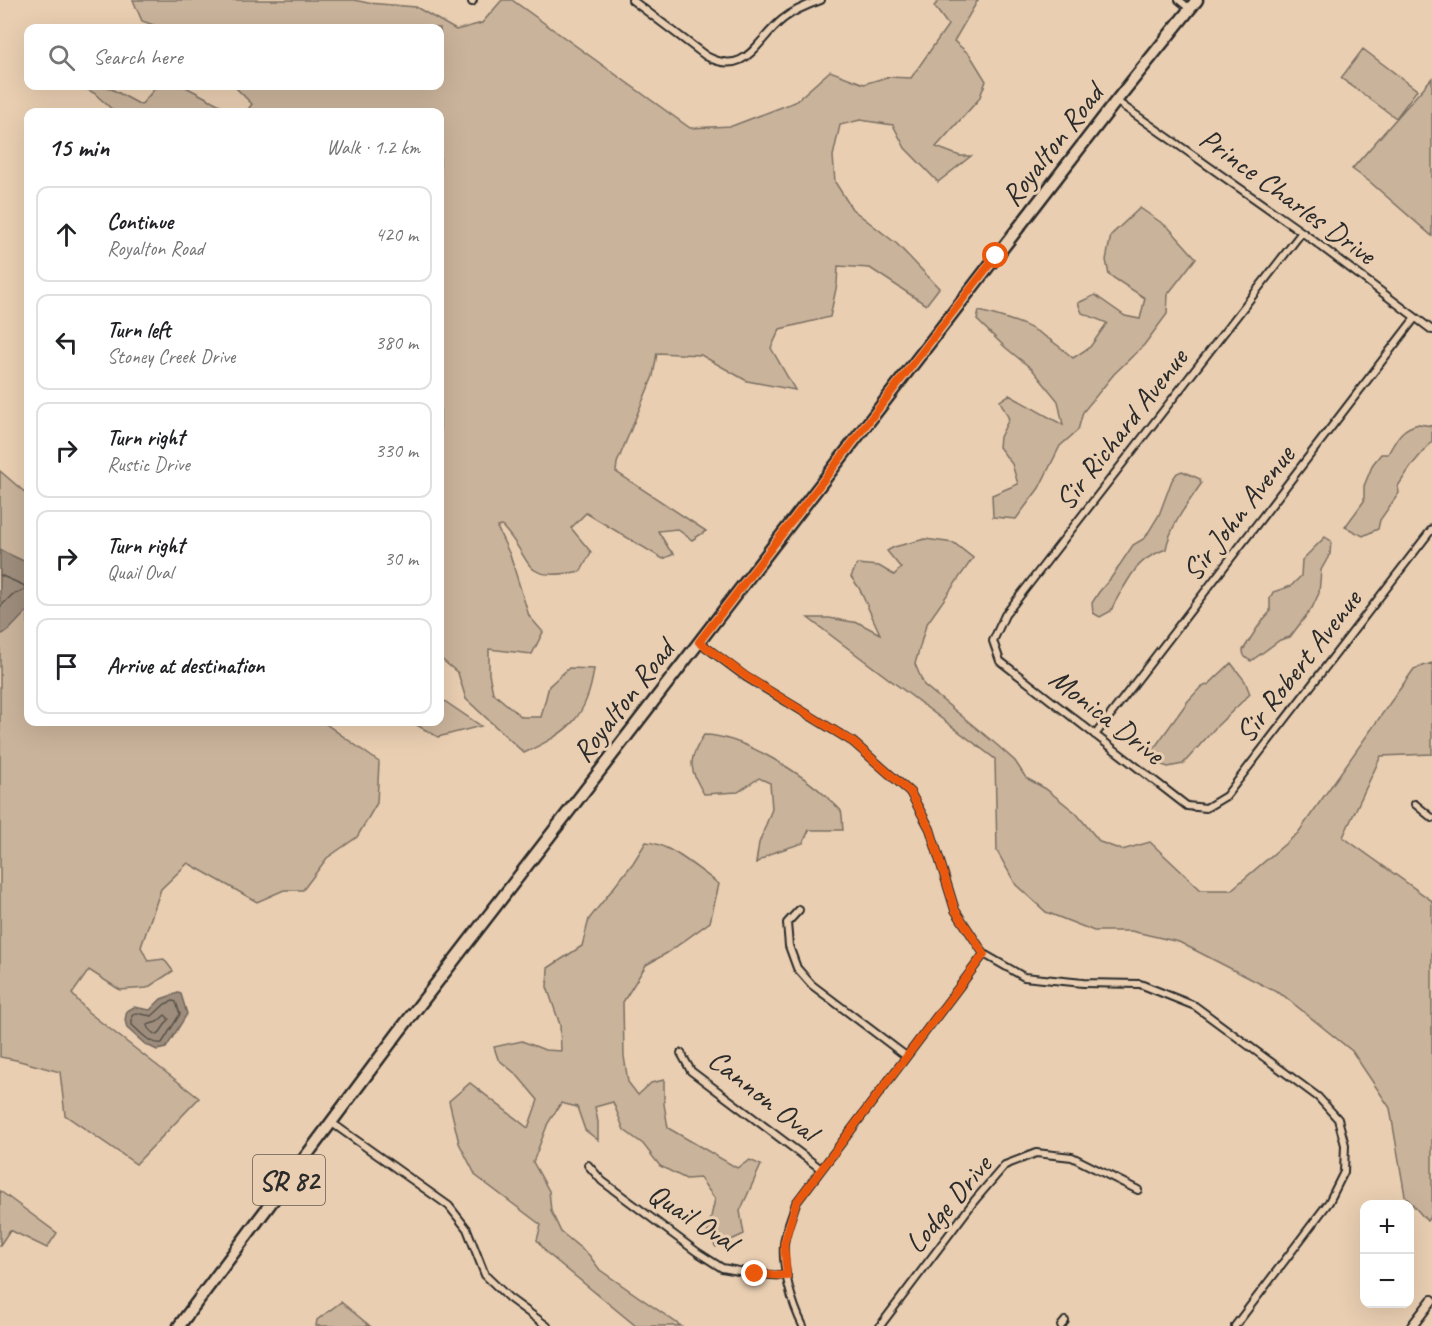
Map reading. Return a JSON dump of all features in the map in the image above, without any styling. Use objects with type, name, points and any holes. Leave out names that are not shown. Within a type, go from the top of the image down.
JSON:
[{"type":"main road","name":"Royalton Road","points":[[332,1123],[398,1033],[699,642],[1116,101],[1194,4]]},
{"type":"main road","name":"SR 82","points":[[179,1326],[332,1123]]},
{"type":"street","points":[[632,0],[706,56],[719,63],[737,62],[748,56],[781,20],[804,6],[821,0]]},
{"type":"street","points":[[1179,0],[1194,4]]},
{"type":"street","name":"Prince Charles Drive","points":[[1116,101],[1302,232],[1432,330]]},
{"type":"street","name":"Sir Richard Avenue","points":[[1000,661],[993,641],[1005,615],[1302,232]]},
{"type":"street","name":"Sir John Avenue","points":[[1095,735],[1415,318]]},
{"type":"street","name":"Sir Robert Avenue","points":[[1187,806],[1206,808],[1226,796],[1432,529]]},
{"type":"street","points":[[699,642],[747,677],[853,742],[910,792],[930,829],[955,910],[984,954],[1024,977],[1083,983],[1140,984],[1194,1006],[1318,1097],[1338,1119],[1345,1145],[1344,1172],[1329,1202],[1235,1326]]},
{"type":"street","name":"Monica Drive","points":[[1000,661],[1187,806]]},
{"type":"street","points":[[1415,804],[1432,818]]},
{"type":"street","points":[[799,910],[787,923],[789,946],[797,968],[812,985],[906,1056]]},
{"type":"street","points":[[803,1326],[793,1302],[787,1276],[784,1244],[796,1203],[984,954]]},
{"type":"street","name":"Cannon Oval","points":[[681,1053],[691,1071],[821,1169]]},
{"type":"street","points":[[332,1123],[449,1206],[467,1229],[485,1275],[509,1298],[548,1326]]},
{"type":"street","name":"Lodge Drive","points":[[880,1326],[975,1200],[1005,1165],[1036,1153],[1072,1157],[1138,1190]]},
{"type":"street","name":"Quail Oval","points":[[588,1165],[602,1181],[722,1268],[755,1274],[787,1276]]},
{"type":"street","points":[[1412,1326],[1432,1300]]},
{"type":"shaded area","points":[[133,0],[354,0],[416,7],[456,30],[482,23],[502,0],[512,0],[690,128],[732,126],[795,102],[830,71],[864,84],[887,77],[911,78],[948,25],[934,6],[940,0],[978,0],[954,41],[970,55],[986,81],[979,99],[936,147],[960,156],[971,156],[938,182],[905,148],[893,125],[860,120],[840,125],[833,156],[835,182],[852,209],[897,244],[939,288],[926,305],[870,268],[838,266],[837,284],[830,317],[780,329],[771,348],[795,390],[747,381],[701,355],[657,353],[653,376],[617,463],[616,472],[706,531],[692,540],[677,529],[658,531],[674,554],[663,559],[586,513],[571,528],[591,552],[581,571],[547,574],[531,567],[502,526],[497,527],[510,555],[529,616],[543,632],[532,654],[489,649],[489,674],[493,693],[522,717],[541,717],[549,686],[569,668],[594,669],[586,700],[573,722],[553,738],[524,753],[466,699],[458,673],[444,661],[444,108],[249,108],[252,104],[238,90],[444,90],[444,24],[151,24],[142,21]]},
{"type":"shaded area","points":[[1363,49],[1417,90],[1396,118],[1341,78]]},
{"type":"shaded area","points":[[1432,78],[1432,236],[1352,169]]},
{"type":"shaded area","points":[[88,90],[113,90],[141,105],[154,90],[192,90],[225,108],[111,108]]},
{"type":"shaded area","points":[[1140,208],[1169,228],[1196,258],[1168,294],[1167,314],[1144,345],[1114,374],[1083,412],[1078,430],[1060,446],[1039,488],[1016,519],[993,517],[992,495],[1018,484],[1012,464],[999,447],[1000,437],[1009,419],[1000,401],[1009,395],[1063,425],[1058,401],[1032,369],[977,320],[979,311],[1029,327],[1073,358],[1090,347],[1107,323],[1082,313],[1078,303],[1095,295],[1125,316],[1140,319],[1145,298],[1109,275],[1106,260],[1111,235]]},
{"type":"shaded area","points":[[1419,424],[1432,426],[1432,441],[1398,486],[1399,493],[1380,520],[1378,529],[1363,536],[1345,527],[1364,501],[1364,486],[1373,464],[1381,454],[1388,454],[1404,431]]},
{"type":"shaded area","points":[[0,471],[24,492],[24,726],[329,726],[379,762],[377,803],[357,837],[327,858],[303,890],[284,890],[257,902],[188,863],[161,889],[141,947],[148,961],[164,959],[173,971],[147,988],[120,990],[89,970],[72,994],[88,1012],[199,1098],[136,1164],[65,1115],[60,1072],[0,1057]]},
{"type":"shaded area","points":[[1182,471],[1200,479],[1201,484],[1175,523],[1166,549],[1139,565],[1111,611],[1100,617],[1093,613],[1092,603],[1133,545],[1145,538],[1159,515],[1172,480],[1177,473]]},
{"type":"shaded area","points":[[1325,537],[1331,541],[1330,554],[1321,570],[1319,593],[1312,608],[1290,637],[1280,640],[1251,661],[1247,659],[1243,650],[1270,612],[1270,599],[1273,592],[1291,586],[1301,576],[1302,560]]},
{"type":"shaded area","points":[[925,539],[954,543],[973,558],[926,625],[915,664],[924,685],[1015,761],[1026,778],[1046,789],[1076,813],[1100,842],[1122,850],[1150,842],[1201,890],[1231,890],[1298,833],[1414,669],[1432,663],[1432,754],[1381,756],[1343,837],[1432,901],[1432,1214],[1427,1221],[1414,1206],[1414,1200],[1409,1200],[1405,1196],[1390,1108],[1352,1051],[1284,996],[1179,942],[1131,931],[1094,931],[1046,912],[1016,885],[997,851],[995,759],[808,618],[829,618],[859,623],[880,634],[859,588],[851,577],[857,564],[879,566],[894,575],[901,568],[887,551]]},
{"type":"shaded area","points":[[1231,663],[1245,681],[1250,694],[1183,764],[1168,767],[1159,764],[1152,751],[1188,701]]},
{"type":"shaded area","points":[[444,701],[481,726],[438,737],[418,726],[444,726]]},
{"type":"shaded area","points":[[704,735],[719,737],[754,749],[806,780],[841,811],[843,830],[809,830],[803,843],[772,853],[756,863],[759,843],[772,809],[770,783],[759,778],[738,792],[704,794],[695,777],[692,764],[695,752]]},
{"type":"shaded area","points":[[646,842],[674,852],[719,884],[710,922],[646,965],[623,1002],[624,1056],[628,1082],[638,1095],[651,1083],[664,1080],[664,1104],[668,1128],[737,1168],[750,1160],[761,1165],[740,1211],[744,1234],[716,1247],[707,1235],[715,1199],[700,1178],[686,1179],[660,1166],[643,1144],[624,1130],[613,1102],[595,1107],[598,1140],[585,1130],[577,1107],[561,1103],[548,1123],[533,1162],[549,1191],[551,1211],[561,1232],[589,1255],[600,1270],[681,1326],[636,1326],[547,1253],[537,1240],[541,1225],[476,1176],[459,1143],[449,1101],[470,1083],[528,1128],[538,1100],[517,1075],[498,1059],[494,1047],[522,1041],[545,1050],[561,1051],[560,1025],[547,987],[548,968],[582,946],[589,919],[633,863]]},
{"type":"shaded area","points":[[0,1191],[57,1233],[47,1248],[10,1230],[0,1245]]},
{"type":"shaded area","points":[[341,1302],[370,1326],[316,1326],[317,1320]]},
{"type":"water","points":[[0,550],[24,561],[24,614],[8,631],[0,635]]},
{"type":"water","points":[[181,994],[187,1014],[166,1048],[157,1050],[145,1044],[127,1028],[125,1020],[127,1011],[134,1007],[150,1010],[161,999]]},
{"type":"route","points":[[755,1274],[787,1276],[784,1244],[796,1203],[984,954],[955,910],[930,829],[910,792],[878,761],[853,742],[747,677],[699,642],[996,256]]}]
